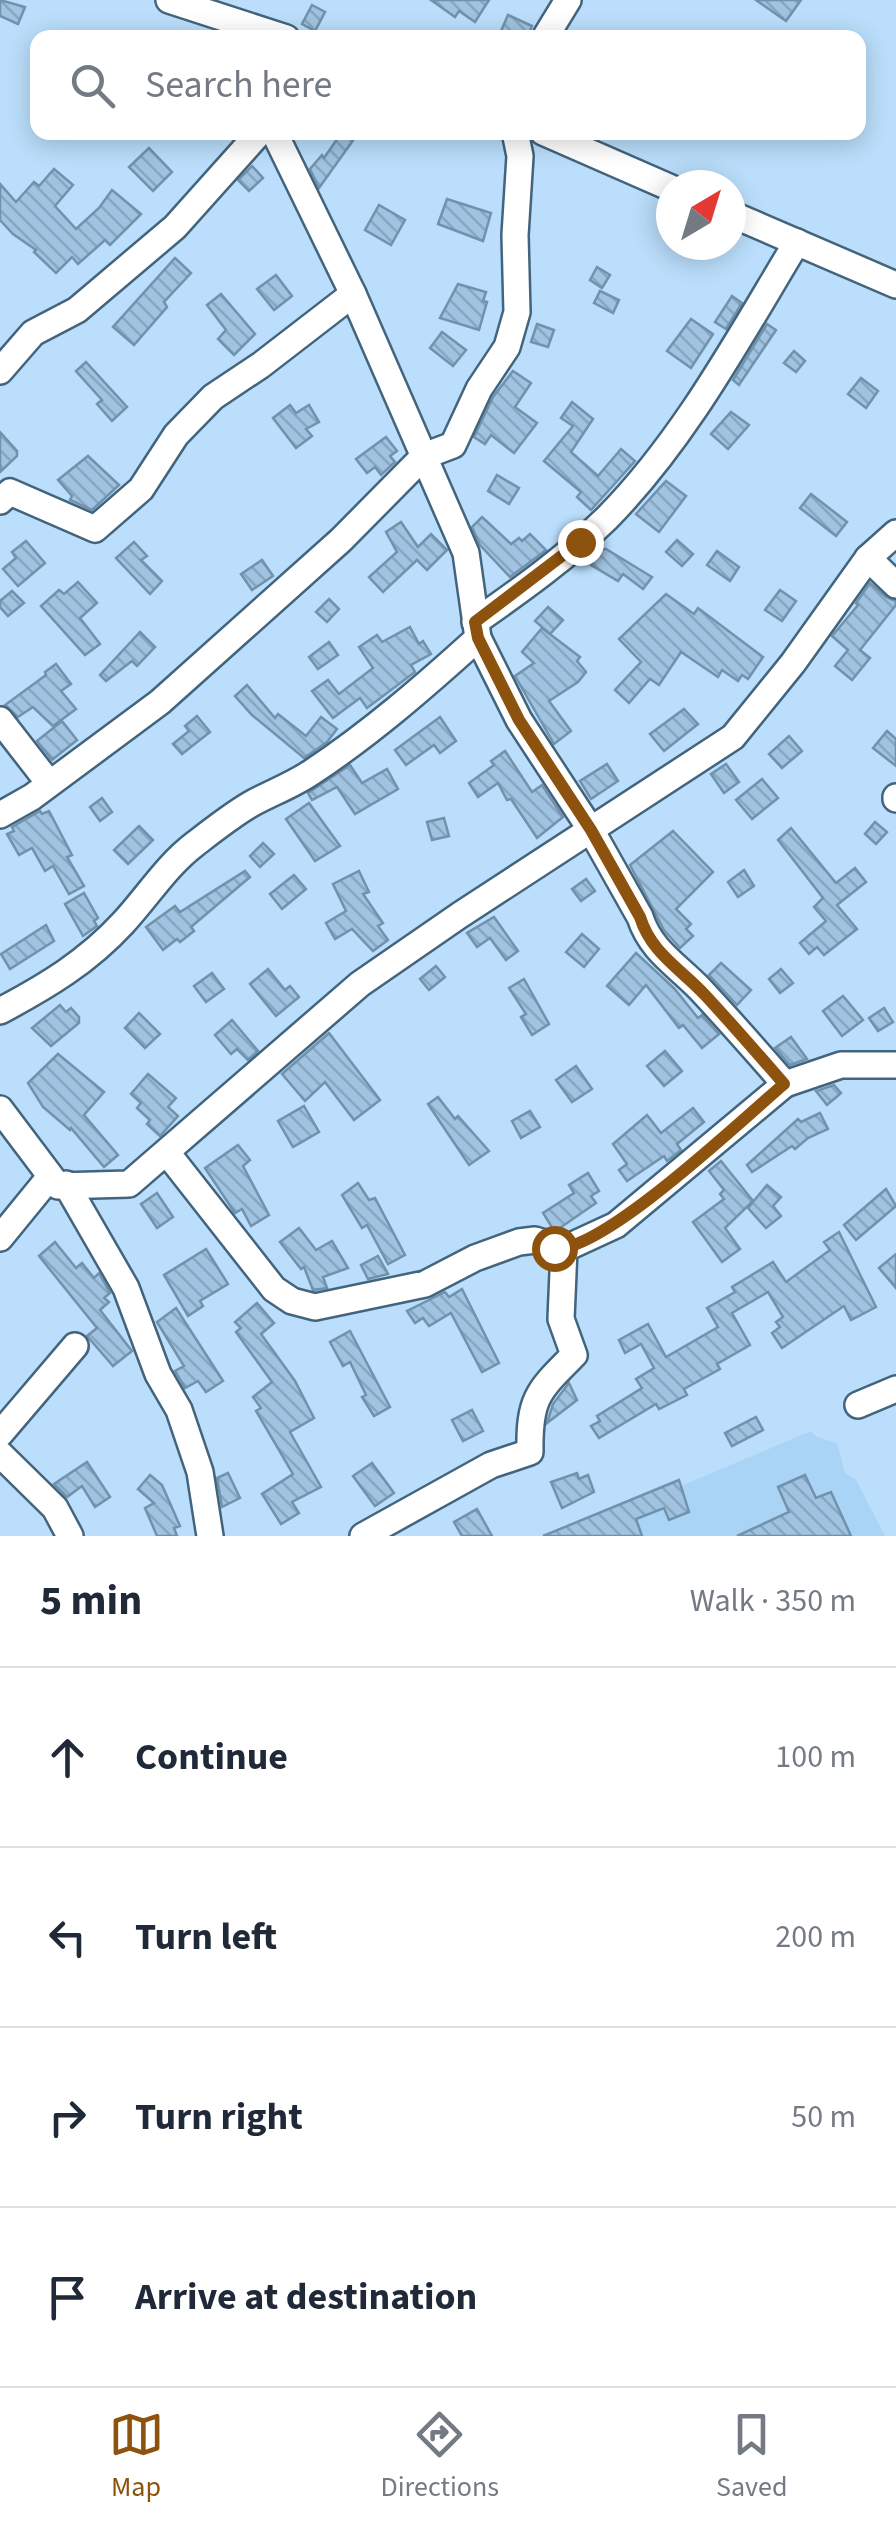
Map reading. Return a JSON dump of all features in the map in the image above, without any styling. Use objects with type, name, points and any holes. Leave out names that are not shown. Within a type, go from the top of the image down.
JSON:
[{"type":"street","points":[[169,0],[242,19],[267,30]]},
{"type":"street","points":[[546,0],[546,30]]},
{"type":"street","points":[[550,30],[568,0]]},
{"type":"street","points":[[0,371],[33,333],[77,310],[175,228],[253,140]]},
{"type":"street","points":[[278,140],[353,294],[466,554],[476,630],[519,720],[591,830],[640,917],[644,932],[663,958],[702,991],[784,1084]]},
{"type":"street","points":[[0,816],[160,702],[341,540],[424,456],[453,446],[479,389],[507,347],[517,312],[515,235],[520,156],[517,140]]},
{"type":"street","points":[[561,140],[656,181]]},
{"type":"street","points":[[746,220],[896,285]]},
{"type":"street","points":[[0,1011],[54,982],[84,960],[122,925],[163,872],[192,846],[248,806],[306,776],[349,747],[432,680],[476,630],[608,516],[664,452],[797,242]]},
{"type":"street","points":[[0,501],[10,492],[95,529],[142,490],[176,434],[213,397],[262,365],[353,294]]},
{"type":"street","points":[[0,1238],[58,1181],[130,1184],[360,984],[733,737],[792,664],[868,558],[896,533]]},
{"type":"street","points":[[868,558],[896,585]]},
{"type":"street","points":[[0,720],[49,784]]},
{"type":"street","points":[[168,1154],[274,1289],[292,1301],[314,1307],[425,1284],[474,1258],[519,1242],[535,1240],[564,1249],[616,1225],[784,1084],[841,1064],[896,1064]]},
{"type":"street","points":[[0,1109],[58,1181],[126,1288],[158,1374],[179,1410],[200,1472],[210,1536]]},
{"type":"street","points":[[363,1536],[492,1465],[530,1452],[530,1416],[542,1388],[574,1355],[561,1318],[564,1249]]},
{"type":"street","points":[[0,1434],[75,1346]]},
{"type":"street","points":[[858,1405],[896,1389]]},
{"type":"street","points":[[0,1454],[55,1508],[70,1536]]},
{"type":"shaded area","points":[[811,1431],[837,1443],[845,1473],[856,1480],[885,1536],[563,1536]]},
{"type":"building","points":[[0,0],[25,7],[18,24],[0,16]]},
{"type":"building","points":[[431,0],[489,0],[475,22],[459,11],[455,17]]},
{"type":"building","points":[[756,0],[801,0],[786,21]]},
{"type":"building","points":[[312,5],[325,12],[316,30],[302,24]]},
{"type":"building","points":[[508,15],[532,26],[530,30],[501,30]]},
{"type":"building","points":[[336,140],[353,140],[319,188],[310,169],[322,155],[324,158]]},
{"type":"building","points":[[149,148],[172,172],[153,191],[129,167]]},
{"type":"building","points":[[252,166],[263,178],[249,191],[238,180]]},
{"type":"building","points":[[54,169],[73,185],[55,206],[76,229],[112,190],[141,214],[110,245],[105,240],[78,264],[72,257],[56,273],[0,220],[0,184],[16,202],[34,182],[39,186]]},
{"type":"building","points":[[447,199],[491,213],[483,241],[438,224]]},
{"type":"building","points":[[379,205],[405,220],[391,245],[365,230]]},
{"type":"building","points":[[175,258],[191,273],[164,302],[167,307],[134,345],[113,327]]},
{"type":"building","points":[[597,267],[610,275],[602,288],[590,280]]},
{"type":"building","points":[[276,275],[292,296],[274,310],[257,289]]},
{"type":"building","points":[[458,284],[486,292],[479,330],[440,318]]},
{"type":"building","points":[[600,291],[619,300],[613,313],[594,303]]},
{"type":"building","points":[[221,294],[255,334],[234,355],[218,339],[226,330],[207,305]]},
{"type":"building","points":[[732,296],[742,303],[726,329],[715,322]]},
{"type":"building","points":[[691,319],[713,334],[691,368],[667,351]]},
{"type":"building","points":[[537,324],[554,330],[548,347],[531,342]]},
{"type":"building","points":[[767,324],[776,330],[739,385],[733,380]]},
{"type":"building","points":[[442,332],[466,350],[453,366],[430,348]]},
{"type":"building","points":[[794,351],[805,361],[796,372],[784,363]]},
{"type":"building","points":[[86,362],[127,407],[112,421],[97,404],[102,400],[76,371]]},
{"type":"building","points":[[513,371],[531,383],[515,407],[537,423],[514,453],[491,435],[485,444],[474,437],[493,397]]},
{"type":"building","points":[[861,378],[878,391],[866,408],[848,394]]},
{"type":"building","points":[[572,402],[593,419],[571,452],[598,476],[621,449],[635,461],[591,510],[577,497],[581,492],[544,461],[573,426],[561,418]]},
{"type":"building","points":[[290,405],[296,413],[309,405],[319,422],[306,429],[312,436],[296,448],[273,418]]},
{"type":"building","points":[[731,412],[749,425],[728,449],[711,434]]},
{"type":"building","points":[[0,432],[17,456],[0,472]]},
{"type":"building","points":[[386,437],[397,451],[390,456],[395,462],[381,475],[375,467],[367,473],[356,459]]},
{"type":"building","points":[[88,456],[119,485],[92,510],[70,500],[72,496],[58,480]]},
{"type":"building","points":[[497,475],[519,488],[509,504],[488,491]]},
{"type":"building","points":[[666,481],[686,496],[659,532],[636,514]]},
{"type":"building","points":[[811,494],[847,522],[836,536],[800,508]]},
{"type":"building","points":[[482,517],[511,544],[530,534],[546,550],[510,577],[480,545],[472,527]]},
{"type":"building","points":[[401,522],[418,547],[431,534],[447,550],[427,570],[417,560],[383,592],[369,577],[397,552],[386,532]]},
{"type":"building","points":[[677,540],[693,554],[682,566],[666,552]]},
{"type":"building","points":[[26,541],[45,563],[18,586],[3,569],[16,558],[12,552]]},
{"type":"building","points":[[134,542],[147,556],[141,560],[162,581],[150,594],[116,558]]},
{"type":"building","points":[[600,549],[652,577],[643,589],[623,574],[618,581],[591,565]]},
{"type":"building","points":[[717,551],[739,567],[730,581],[707,565]]},
{"type":"building","points":[[262,560],[273,576],[252,590],[241,574]]},
{"type":"building","points":[[78,582],[97,603],[80,618],[100,644],[85,655],[41,606],[59,590],[64,594]]},
{"type":"building","points":[[870,583],[896,601],[896,605],[860,650],[870,658],[852,680],[835,666],[848,650],[832,636],[858,605]]},
{"type":"building","points":[[780,590],[796,601],[782,621],[765,610]]},
{"type":"building","points":[[12,591],[24,603],[8,616],[0,601]]},
{"type":"building","points":[[666,594],[694,614],[698,608],[763,657],[748,679],[742,675],[738,681],[722,670],[718,677],[681,652],[659,685],[650,679],[629,703],[615,690],[641,662],[619,639]]},
{"type":"building","points":[[329,599],[339,609],[327,622],[316,612]]},
{"type":"building","points":[[548,607],[563,620],[550,634],[535,621]]},
{"type":"building","points":[[410,627],[419,644],[423,641],[431,654],[411,665],[415,672],[367,708],[360,698],[333,718],[312,691],[328,680],[339,694],[373,668],[359,647],[377,635],[382,642]]},
{"type":"building","points":[[542,628],[580,657],[577,661],[586,672],[549,701],[571,731],[554,744],[515,676],[534,663],[522,652]]},
{"type":"building","points":[[140,632],[155,647],[137,666],[132,661],[106,681],[100,675]]},
{"type":"building","points":[[329,642],[338,655],[318,669],[309,657]]},
{"type":"building","points":[[56,664],[71,684],[61,691],[76,709],[53,726],[33,707],[18,717],[5,705],[46,675]]},
{"type":"building","points":[[247,685],[275,718],[278,714],[306,736],[321,717],[337,729],[327,742],[304,758],[235,696]]},
{"type":"building","points":[[684,709],[698,724],[664,751],[650,734]]},
{"type":"building","points":[[197,716],[210,732],[182,754],[173,744],[189,731],[185,726]]},
{"type":"building","points":[[440,717],[456,741],[440,753],[434,745],[406,765],[395,750]]},
{"type":"building","points":[[62,721],[77,740],[52,760],[37,741]]},
{"type":"building","points":[[887,731],[896,739],[896,766],[873,748]]},
{"type":"building","points":[[789,736],[802,751],[782,768],[769,754]]},
{"type":"building","points":[[505,751],[532,792],[542,785],[563,817],[537,838],[498,783],[478,797],[469,783],[494,765],[491,761]]},
{"type":"building","points":[[607,764],[618,781],[591,799],[580,781]]},
{"type":"building","points":[[726,764],[739,782],[724,793],[711,774]]},
{"type":"building","points":[[350,765],[362,783],[387,769],[398,789],[355,814],[337,787],[312,800],[308,793]]},
{"type":"building","points":[[762,779],[778,798],[752,819],[736,800]]},
{"type":"building","points":[[102,798],[112,812],[100,821],[90,807]]},
{"type":"building","points":[[309,803],[340,846],[315,861],[286,819]]},
{"type":"building","points":[[40,811],[49,811],[72,855],[67,857],[84,886],[69,894],[53,866],[45,871],[32,848],[19,855],[7,834]]},
{"type":"building","points":[[444,818],[449,836],[432,840],[427,822]]},
{"type":"building","points":[[875,822],[887,832],[876,844],[865,834]]},
{"type":"building","points":[[139,826],[153,840],[128,864],[114,850]]},
{"type":"building","points":[[791,828],[836,883],[855,868],[866,882],[837,905],[857,929],[824,955],[817,947],[809,954],[800,943],[826,921],[814,907],[823,898],[778,840]]},
{"type":"building","points":[[673,831],[713,872],[676,909],[691,924],[686,929],[693,936],[680,948],[664,930],[630,865]]},
{"type":"building","points":[[263,843],[274,854],[260,867],[250,856]]},
{"type":"building","points":[[744,870],[754,886],[738,897],[728,882]]},
{"type":"building","points":[[245,871],[250,877],[191,927],[194,931],[163,950],[146,927],[175,906],[180,912]]},
{"type":"building","points":[[359,871],[369,892],[363,894],[383,923],[378,926],[388,940],[373,951],[352,929],[335,939],[326,923],[346,911],[333,884]]},
{"type":"building","points":[[294,875],[306,889],[282,909],[270,894]]},
{"type":"building","points":[[586,879],[595,891],[581,901],[572,889]]},
{"type":"building","points":[[84,893],[98,918],[94,921],[97,926],[83,936],[65,904]]},
{"type":"building","points":[[494,917],[518,951],[506,960],[490,938],[477,947],[467,933]]},
{"type":"building","points":[[46,925],[54,941],[10,969],[1,954]]},
{"type":"building","points":[[582,934],[599,949],[584,967],[566,952]]},
{"type":"building","points":[[636,953],[674,988],[698,1018],[702,1015],[719,1034],[702,1048],[683,1025],[679,1028],[646,985],[629,1005],[607,986]]},
{"type":"building","points":[[721,963],[751,990],[737,1005],[709,975]]},
{"type":"building","points":[[436,966],[445,977],[429,990],[420,979]]},
{"type":"building","points":[[268,969],[285,990],[290,986],[299,997],[276,1016],[250,984]]},
{"type":"building","points":[[781,969],[793,983],[780,993],[769,979]]},
{"type":"building","points":[[212,973],[224,989],[206,1002],[194,986]]},
{"type":"building","points":[[524,979],[549,1024],[532,1035],[521,1017],[526,1014],[509,988]]},
{"type":"building","points":[[843,996],[863,1020],[842,1036],[823,1011]]},
{"type":"building","points":[[60,1005],[66,1012],[71,1008],[79,1023],[51,1046],[32,1028]]},
{"type":"building","points":[[884,1008],[893,1022],[878,1031],[869,1018]]},
{"type":"building","points":[[139,1013],[160,1034],[145,1048],[125,1028]]},
{"type":"building","points":[[232,1020],[258,1051],[248,1060],[237,1049],[231,1054],[215,1035]]},
{"type":"building","points":[[329,1033],[380,1100],[354,1120],[325,1082],[305,1101],[282,1074]]},
{"type":"building","points":[[791,1037],[807,1059],[790,1065],[775,1048]]},
{"type":"building","points":[[665,1051],[682,1071],[664,1086],[647,1066]]},
{"type":"building","points":[[58,1054],[104,1092],[84,1115],[118,1155],[104,1167],[71,1128],[43,1107],[28,1083]]},
{"type":"building","points":[[576,1066],[592,1089],[572,1102],[556,1080]]},
{"type":"building","points":[[148,1074],[176,1098],[168,1107],[178,1116],[160,1136],[147,1124],[150,1120],[137,1108],[141,1103],[131,1094]]},
{"type":"building","points":[[834,1085],[841,1093],[827,1105],[816,1091]]},
{"type":"building","points":[[438,1097],[489,1151],[469,1165],[428,1104]]},
{"type":"building","points":[[304,1106],[319,1132],[293,1147],[278,1121]]},
{"type":"building","points":[[693,1108],[704,1122],[677,1144],[681,1150],[667,1161],[664,1156],[627,1181],[619,1170],[627,1164],[613,1144],[647,1115],[661,1133]]},
{"type":"building","points":[[530,1111],[540,1127],[521,1138],[512,1121]]},
{"type":"building","points":[[820,1113],[828,1129],[752,1172],[747,1165],[798,1119],[801,1122]]},
{"type":"building","points":[[238,1145],[250,1160],[243,1166],[269,1215],[251,1226],[242,1209],[235,1213],[205,1168]]},
{"type":"building","points":[[721,1161],[753,1201],[725,1228],[740,1249],[722,1262],[693,1222],[724,1199],[720,1194],[724,1190],[709,1171]]},
{"type":"building","points":[[588,1173],[599,1191],[591,1196],[596,1203],[553,1229],[543,1213],[574,1193],[569,1185]]},
{"type":"building","points":[[358,1183],[369,1200],[375,1198],[405,1255],[388,1264],[367,1225],[362,1228],[342,1195]]},
{"type":"building","points":[[767,1185],[781,1197],[773,1206],[781,1216],[766,1228],[748,1208]]},
{"type":"building","points":[[886,1189],[896,1206],[856,1240],[844,1225]]},
{"type":"building","points":[[157,1193],[173,1217],[157,1228],[141,1204]]},
{"type":"building","points":[[299,1228],[316,1250],[332,1241],[348,1268],[323,1277],[327,1288],[313,1290],[304,1267],[301,1269],[280,1242]]},
{"type":"building","points":[[839,1232],[876,1307],[851,1320],[844,1306],[782,1348],[772,1333],[780,1327],[776,1322],[783,1317],[768,1292],[732,1313],[750,1345],[717,1364],[720,1369],[684,1389],[687,1395],[659,1409],[656,1404],[599,1438],[591,1426],[600,1421],[597,1416],[642,1388],[636,1379],[654,1368],[641,1344],[625,1353],[619,1340],[648,1324],[666,1357],[718,1327],[707,1308],[735,1292],[732,1287],[773,1262],[786,1282],[830,1250],[824,1242]]},
{"type":"building","points":[[55,1242],[76,1268],[82,1263],[94,1278],[99,1273],[110,1293],[104,1298],[109,1302],[100,1310],[132,1351],[113,1366],[87,1336],[97,1328],[39,1256]]},
{"type":"building","points":[[206,1249],[228,1284],[200,1301],[203,1306],[188,1316],[164,1275]]},
{"type":"building","points":[[896,1254],[896,1288],[879,1268]]},
{"type":"building","points":[[378,1256],[388,1274],[368,1279],[361,1265]]},
{"type":"building","points":[[462,1289],[499,1363],[482,1372],[451,1313],[429,1326],[423,1318],[415,1323],[407,1311],[445,1292],[449,1297]]},
{"type":"building","points":[[257,1303],[274,1323],[261,1334],[295,1381],[314,1418],[290,1432],[321,1487],[292,1502],[299,1513],[281,1524],[262,1494],[293,1474],[256,1411],[261,1408],[253,1397],[272,1382],[236,1332],[241,1328],[235,1322]]},
{"type":"building","points":[[176,1308],[223,1381],[206,1392],[198,1381],[185,1388],[175,1371],[184,1366],[157,1322]]},
{"type":"building","points":[[350,1331],[390,1407],[374,1416],[362,1397],[366,1395],[350,1362],[343,1366],[330,1342]]},
{"type":"building","points":[[569,1383],[577,1400],[547,1423],[553,1404]]},
{"type":"building","points":[[472,1410],[483,1431],[463,1441],[452,1420]]},
{"type":"building","points":[[756,1417],[763,1430],[732,1446],[725,1433]]},
{"type":"building","points":[[87,1462],[110,1497],[95,1507],[82,1486],[67,1497],[54,1484]]},
{"type":"building","points":[[372,1463],[394,1493],[375,1506],[353,1476]]},
{"type":"building","points":[[228,1473],[240,1498],[222,1507],[217,1478]]},
{"type":"building","points":[[577,1473],[579,1479],[588,1475],[594,1492],[562,1508],[551,1482]]},
{"type":"building","points":[[150,1475],[162,1485],[180,1526],[174,1528],[177,1536],[157,1536],[145,1508],[154,1503],[138,1489]]},
{"type":"building","points":[[805,1475],[816,1498],[831,1492],[851,1536],[737,1536],[789,1512],[778,1487]]},
{"type":"building","points":[[679,1480],[689,1512],[669,1520],[664,1508],[636,1519],[642,1536],[543,1536]]},
{"type":"building","points":[[477,1509],[492,1536],[462,1536],[454,1522]]},
{"type":"route","points":[[554,1248],[564,1249],[616,1225],[784,1084],[691,980],[663,958],[644,932],[640,917],[591,830],[519,720],[478,638],[475,622],[580,542]]}]
